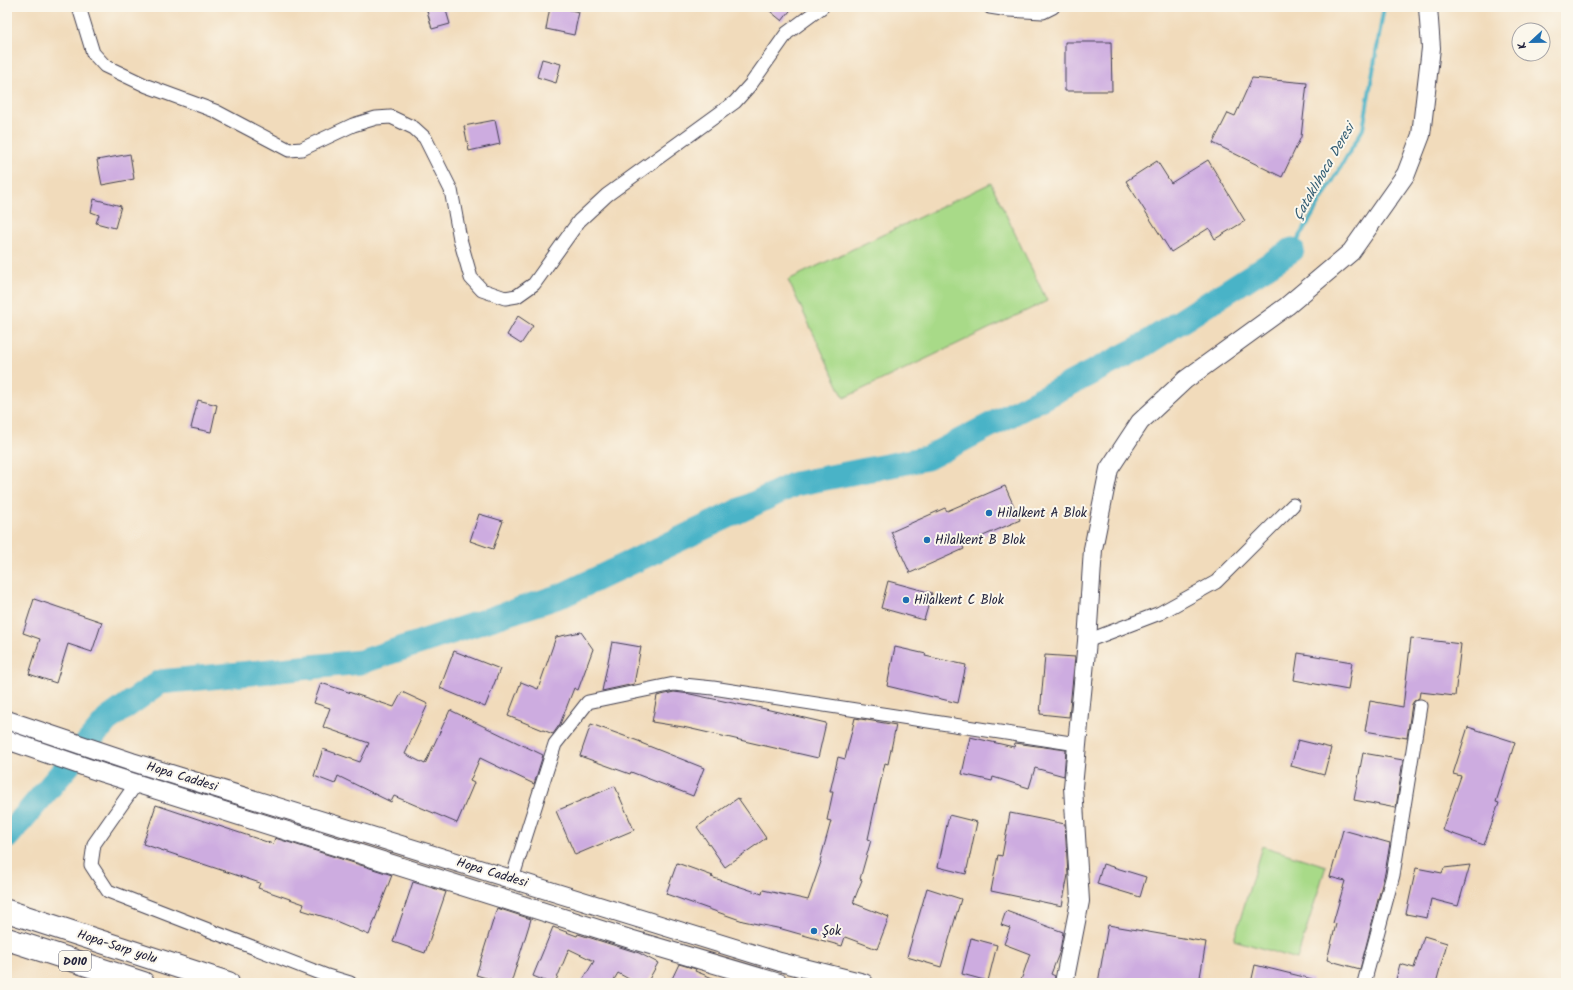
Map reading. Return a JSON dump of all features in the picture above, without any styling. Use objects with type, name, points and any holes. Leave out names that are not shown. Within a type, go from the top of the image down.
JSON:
[{"type":"highway","name":"Hopa-Sarp yolu","points":[[15,914],[228,983]]},
{"type":"highway","name":"D010","points":[[7,939],[142,983]]},
{"type":"main road","points":[[1064,983],[1080,901],[1073,786],[1087,641],[1093,550],[1109,468],[1140,422],[1185,380],[1287,306],[1350,252],[1406,174],[1421,135],[1431,48],[1428,7]]},
{"type":"main road","name":"Hopa Caddesi","points":[[7,720],[121,758],[780,962],[864,983]]},
{"type":"main road","name":"Hopa Caddesi","points":[[10,741],[136,784],[630,939],[779,983]]},
{"type":"street","points":[[79,7],[93,53],[105,66],[147,86],[215,111],[289,150],[302,149],[353,125],[376,118],[391,118],[414,128],[425,138],[451,190],[460,239],[471,278],[482,290],[505,298],[517,296],[534,284],[579,221],[607,195],[735,102],[751,84],[787,33],[822,7]]},
{"type":"street","points":[[990,7],[1009,10],[1043,12],[1053,7]]},
{"type":"street","points":[[1087,641],[1160,613],[1216,582],[1293,505]]},
{"type":"street","points":[[512,879],[555,744],[588,702],[674,684],[713,688],[1077,744]]},
{"type":"street","points":[[1364,983],[1393,875],[1420,706]]},
{"type":"street","points":[[136,784],[94,844],[91,865],[108,891],[327,976],[350,983]]},
{"type":"green space","points":[[991,183],[1047,301],[844,398],[788,280]]},
{"type":"green space","points":[[1262,846],[1326,866],[1297,959],[1234,940]]},
{"type":"building","points":[[426,7],[445,7],[450,24],[432,29]]},
{"type":"building","points":[[550,7],[558,7],[579,12],[574,35],[546,29]]},
{"type":"building","points":[[765,7],[793,7],[782,21]]},
{"type":"building","points":[[1065,42],[1111,42],[1112,91],[1065,91]]},
{"type":"building","points":[[542,59],[561,64],[556,83],[537,77]]},
{"type":"building","points":[[1252,78],[1307,83],[1301,137],[1282,177],[1213,143],[1228,113],[1235,116]]},
{"type":"building","points":[[495,120],[500,144],[469,151],[464,126]]},
{"type":"building","points":[[130,154],[134,179],[102,185],[97,160]]},
{"type":"building","points":[[1208,160],[1245,221],[1215,239],[1209,228],[1171,252],[1126,181],[1157,161],[1171,183]]},
{"type":"building","points":[[94,199],[121,206],[115,228],[96,223],[99,215],[91,212]]},
{"type":"building","points":[[518,316],[533,326],[521,344],[507,335]]},
{"type":"building","points":[[198,400],[217,405],[211,432],[191,428]]},
{"type":"building","points":[[1005,486],[1020,520],[962,545],[964,549],[910,573],[891,532],[945,508],[947,511]]},
{"type":"building","points":[[479,514],[503,521],[493,549],[470,541]]},
{"type":"building","name":"Hilalkent C Blok","points":[[888,581],[932,593],[924,620],[881,608]]},
{"type":"building","points":[[34,599],[102,622],[92,652],[68,644],[56,683],[29,674],[40,639],[23,633]]},
{"type":"building","points":[[581,632],[593,649],[578,690],[574,688],[560,724],[553,734],[508,716],[521,682],[538,689],[556,637]]},
{"type":"building","points":[[1411,638],[1461,644],[1455,696],[1420,692],[1419,698],[1412,704],[1407,738],[1365,731],[1370,701],[1403,707]]},
{"type":"building","points":[[612,642],[641,647],[634,684],[602,691]]},
{"type":"building","points":[[895,647],[926,654],[925,656],[966,665],[958,703],[887,686]]},
{"type":"building","points":[[454,651],[500,669],[485,707],[440,688]]},
{"type":"building","points":[[1298,653],[1352,662],[1348,690],[1294,680]]},
{"type":"building","points":[[1045,655],[1075,657],[1069,717],[1040,714]]},
{"type":"building","points":[[321,683],[394,707],[402,692],[428,704],[405,754],[425,764],[450,710],[543,755],[534,784],[480,758],[470,781],[474,783],[457,823],[394,796],[391,802],[338,776],[335,784],[314,776],[323,749],[360,762],[369,743],[323,727],[330,708],[314,703]]},
{"type":"building","points":[[674,692],[748,705],[826,723],[818,758],[683,727],[652,722],[657,696]]},
{"type":"building","points":[[855,718],[896,725],[888,764],[885,763],[876,802],[868,839],[871,840],[860,879],[862,880],[853,903],[889,917],[877,949],[845,937],[842,946],[782,929],[743,921],[666,894],[677,863],[713,876],[711,877],[762,894],[763,890],[808,900],[821,862],[820,861],[831,821],[827,820],[833,792],[830,792],[838,757],[845,759]]},
{"type":"building","points":[[591,724],[641,742],[704,768],[693,796],[631,772],[630,774],[580,756]]},
{"type":"building","points":[[1468,727],[1515,742],[1496,802],[1499,803],[1484,845],[1442,830],[1461,776],[1453,774]]},
{"type":"building","points":[[970,737],[1014,747],[1015,743],[1066,750],[1064,776],[1035,768],[1029,788],[993,777],[992,781],[962,774]]},
{"type":"building","points":[[1298,740],[1331,748],[1324,775],[1291,766]]},
{"type":"building","points":[[1363,753],[1403,760],[1396,808],[1354,800]]},
{"type":"building","points":[[615,786],[634,830],[575,855],[556,811]]},
{"type":"building","points":[[738,798],[766,838],[725,867],[697,827]]},
{"type":"building","points":[[156,805],[273,844],[275,838],[392,875],[369,935],[331,919],[302,910],[304,904],[258,888],[260,883],[143,844]]},
{"type":"building","points":[[1010,813],[1065,824],[1068,875],[1062,906],[991,891],[998,855],[1002,856]]},
{"type":"building","points":[[949,815],[977,822],[966,874],[938,867]]},
{"type":"building","points":[[1343,830],[1390,843],[1385,873],[1360,969],[1327,960],[1336,924],[1333,923],[1345,881],[1330,877]]},
{"type":"building","points":[[1103,864],[1146,877],[1140,897],[1097,884]]},
{"type":"building","points":[[1470,865],[1458,906],[1431,899],[1427,918],[1406,914],[1416,868],[1442,873],[1444,868]]},
{"type":"building","points":[[413,882],[446,892],[425,953],[393,942]]},
{"type":"building","points":[[927,888],[961,899],[941,967],[907,957]]},
{"type":"building","points":[[497,908],[531,919],[511,983],[503,983],[476,975]]},
{"type":"building","points":[[1006,911],[1063,932],[1060,951],[1051,974],[1055,976],[1054,983],[1020,983],[1030,954],[1004,944],[1010,928],[1001,925]]},
{"type":"building","points":[[1108,925],[1206,942],[1199,983],[1098,983]]},
{"type":"building","points":[[553,927],[577,936],[578,934],[639,953],[658,963],[647,983],[636,983],[618,973],[612,983],[581,983],[594,961],[569,949],[555,983],[550,983],[533,976]]},
{"type":"building","points":[[1424,936],[1447,943],[1436,983],[1395,983],[1400,964],[1414,968]]},
{"type":"building","points":[[971,938],[997,945],[988,981],[962,974]]},
{"type":"building","points":[[679,964],[696,969],[695,971],[725,983],[670,983]]},
{"type":"building","points":[[1255,965],[1312,979],[1311,983],[1251,983]]},
{"type":"waterway","name":"Çataklıhoca Deresi","points":[[1292,250],[1363,129],[1384,7]]},
{"type":"waterway","points":[[7,837],[107,720],[160,682],[361,662],[563,595],[795,484],[927,458],[1139,348],[1292,250]]},
{"type":"place","name":"Hilalkent A Blok","points":[[989,513]]},
{"type":"place","name":"Hilalkent B Blok","points":[[927,540]]},
{"type":"place","name":"Hilalkent C Blok","points":[[906,600]]},
{"type":"place","name":"Şok","points":[[814,931]]}]
